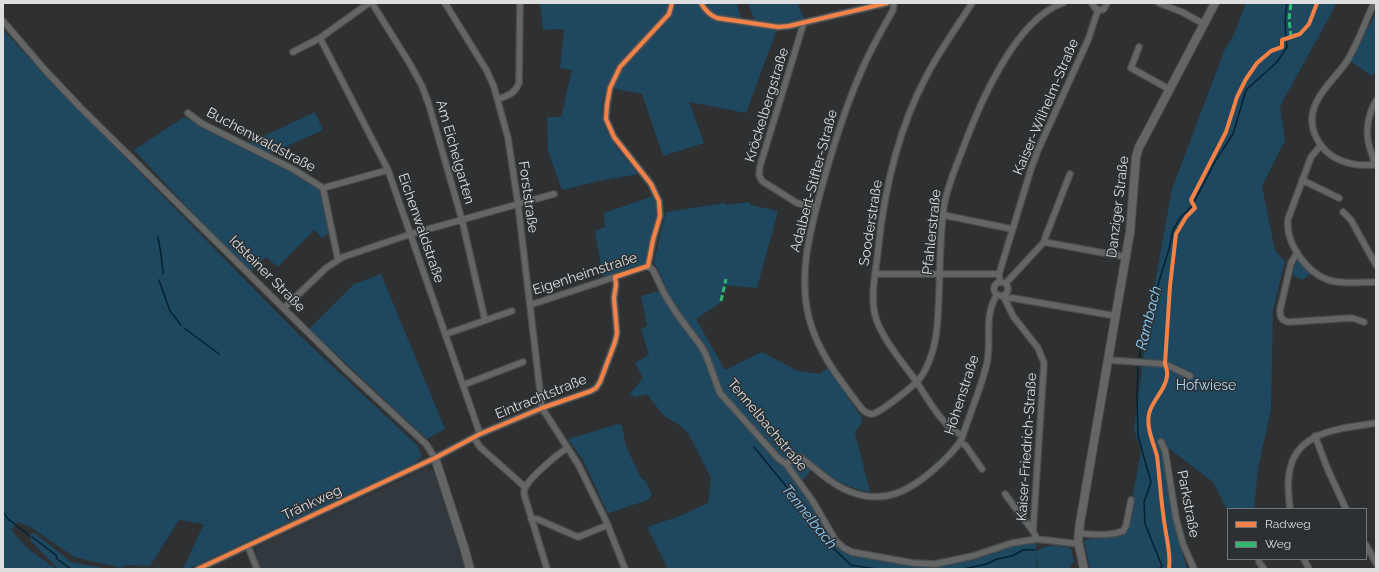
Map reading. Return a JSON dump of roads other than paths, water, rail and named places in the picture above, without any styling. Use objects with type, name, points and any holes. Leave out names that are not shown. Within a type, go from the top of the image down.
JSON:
[{"type":"main road","name":"Danziger Straße","points":[[1084,569],[1079,544],[1079,533],[1132,218],[1134,171],[1137,152],[1215,3]]},
{"type":"main road","name":"Idsteiner Straße","points":[[435,458],[470,569]]},
{"type":"street","points":[[293,52],[320,38],[370,3]]},
{"type":"street","name":"Am Eichelgarten","points":[[370,3],[410,64],[427,99],[439,135],[462,220],[485,320]]},
{"type":"street","name":"Forststraße","points":[[445,3],[487,71],[498,98],[508,138],[518,204],[542,408]]},
{"type":"street","points":[[498,98],[512,93],[519,83],[520,3]]},
{"type":"street","points":[[648,266],[653,240],[660,216],[659,201],[651,184],[612,133],[606,119],[607,105],[610,88],[620,68],[669,14],[672,3]]},
{"type":"street","points":[[701,3],[706,11],[717,18],[778,27],[887,3]]},
{"type":"street","name":"Adalbert-Stifter-Straße","points":[[862,409],[825,359],[815,338],[805,298],[804,267],[806,247],[816,208],[843,120],[860,73],[893,10],[894,3]]},
{"type":"street","name":"Sooderstraße","points":[[963,435],[956,432],[941,417],[883,334],[877,322],[873,304],[875,274],[886,193],[905,124],[927,74],[972,3]]},
{"type":"street","name":"Pfahlerstraße","points":[[862,409],[868,414],[876,413],[916,382],[926,368],[932,353],[938,326],[943,215],[950,181],[973,121],[992,80],[1009,54],[1039,16],[1053,7],[1063,3]]},
{"type":"street","points":[[1092,3],[1098,10],[1104,8],[1107,3]]},
{"type":"street","points":[[1159,3],[1182,12],[1204,24]]},
{"type":"street","points":[[1374,3],[1347,60],[1321,94],[1314,108],[1312,124],[1315,136],[1321,145],[1330,154],[1349,164],[1375,165],[1368,141],[1368,127],[1372,108],[1376,101]]},
{"type":"street","name":"Kaiser-Wilhelm-Straße","points":[[1003,283],[999,274],[1038,150],[1092,32],[1098,10]]},
{"type":"street","name":"Idsteiner Straße","points":[[3,21],[45,70],[80,107],[346,370],[426,444],[435,458]]},
{"type":"street","name":"Kröckelbergstraße","points":[[804,22],[760,166],[759,175],[762,180],[797,203],[816,208]]},
{"type":"street","name":"Eichenwaldstraße","points":[[320,38],[388,170],[480,434]]},
{"type":"street","points":[[1139,48],[1131,68],[1169,89]]},
{"type":"street","name":"Buchenwaldstraße","points":[[188,113],[201,122],[293,169],[323,188],[338,260]]},
{"type":"street","points":[[1321,145],[1311,157],[1288,219],[1290,238],[1297,253],[1320,276],[1331,280],[1357,283],[1376,282]]},
{"type":"street","name":"Buchenwaldstraße","points":[[323,188],[388,170]]},
{"type":"street","points":[[1005,297],[1008,288],[1003,283],[1044,242],[1070,174]]},
{"type":"street","points":[[1302,180],[1339,198]]},
{"type":"street","points":[[284,308],[326,268],[338,260],[411,234],[554,194]]},
{"type":"street","points":[[1343,212],[1351,220],[1376,265]]},
{"type":"street","points":[[943,215],[1012,229]]},
{"type":"street","points":[[1044,242],[1126,257]]},
{"type":"street","points":[[1297,253],[1291,263],[1280,310],[1280,316],[1283,321],[1288,322],[1352,318],[1364,322]]},
{"type":"street","name":"Eigenheimstraße","points":[[530,305],[648,266]]},
{"type":"street","name":"Tennelbachstraße","points":[[648,266],[653,270],[665,295],[677,314],[701,346],[720,393],[778,458],[786,464],[812,500],[836,541],[844,548],[852,552],[901,561],[935,564],[973,556],[1012,543],[1037,539],[1079,544]]},
{"type":"street","points":[[875,274],[999,274]]},
{"type":"street","name":"Eintrachtstraße","points":[[435,458],[480,434],[542,408],[596,388],[600,382],[617,333],[614,298],[616,285],[615,277]]},
{"type":"street","name":"Höhenstraße","points":[[786,464],[794,458],[800,457],[824,476],[851,492],[873,496],[888,495],[910,488],[923,480],[951,453],[960,442],[963,435],[987,362],[988,319],[990,308],[997,294],[995,292],[995,287],[1003,283]]},
{"type":"street","points":[[997,294],[1005,297],[1116,316]]},
{"type":"street","name":"Kaiser-Friedrich-Straße","points":[[1005,297],[1013,316],[1038,348],[1044,364],[1033,531],[1037,539]]},
{"type":"street","points":[[446,334],[512,311]]},
{"type":"street","points":[[1108,360],[1165,364],[1190,376]]},
{"type":"street","points":[[463,385],[523,362]]},
{"type":"street","points":[[542,408],[578,464],[608,525],[625,569]]},
{"type":"street","points":[[1290,508],[1288,484],[1291,466],[1299,450],[1315,436],[1324,432],[1376,423]]},
{"type":"street","points":[[1315,436],[1346,508]]},
{"type":"street","points":[[474,438],[480,447],[525,487]]},
{"type":"street","points":[[960,442],[966,446],[982,468]]},
{"type":"street","name":"Parkstraße","points":[[1161,442],[1165,450],[1176,518],[1183,544],[1194,569]]},
{"type":"street","points":[[547,569],[524,494],[525,487],[556,457],[568,448]]},
{"type":"street","name":"Tränkweg","points":[[198,569],[435,458]]},
{"type":"street","points":[[1005,494],[1033,531]]},
{"type":"street","points":[[1079,533],[1090,535],[1118,533],[1123,531],[1131,500]]},
{"type":"street","points":[[531,519],[537,519],[578,537],[608,525]]},
{"type":"street","points":[[248,546],[257,569]]},
{"type":"street","points":[[1367,547],[1376,563]]},
{"type":"street","points":[[1304,560],[1309,569]]},
{"type":"street","points":[[1259,562],[1264,569]]},
{"type":"waterway","name":"Rambach","points":[[1160,569],[1162,566],[1145,524],[1144,502],[1151,482],[1138,436],[1138,366],[1143,334],[1169,249],[1173,230],[1180,218],[1192,206],[1216,160],[1233,134],[1246,90],[1277,62],[1287,47],[1285,25],[1287,3]]},
{"type":"waterway","points":[[158,237],[163,273]]},
{"type":"waterway","points":[[159,280],[170,311],[181,325]]},
{"type":"waterway","points":[[184,328],[219,354]]},
{"type":"waterway","name":"Tennelbach","points":[[754,447],[799,502],[832,547],[851,565],[876,569]]},
{"type":"waterway","points":[[3,512],[8,519],[30,536]]},
{"type":"waterway","points":[[32,537],[56,555],[57,559],[71,569]]},
{"type":"waterway","name":"Tennelbach","points":[[963,569],[987,564],[997,559],[1012,556],[1023,550],[1035,550]]},
{"type":"park label","name":"Hofwiese","points":[[1206,386]]}]
